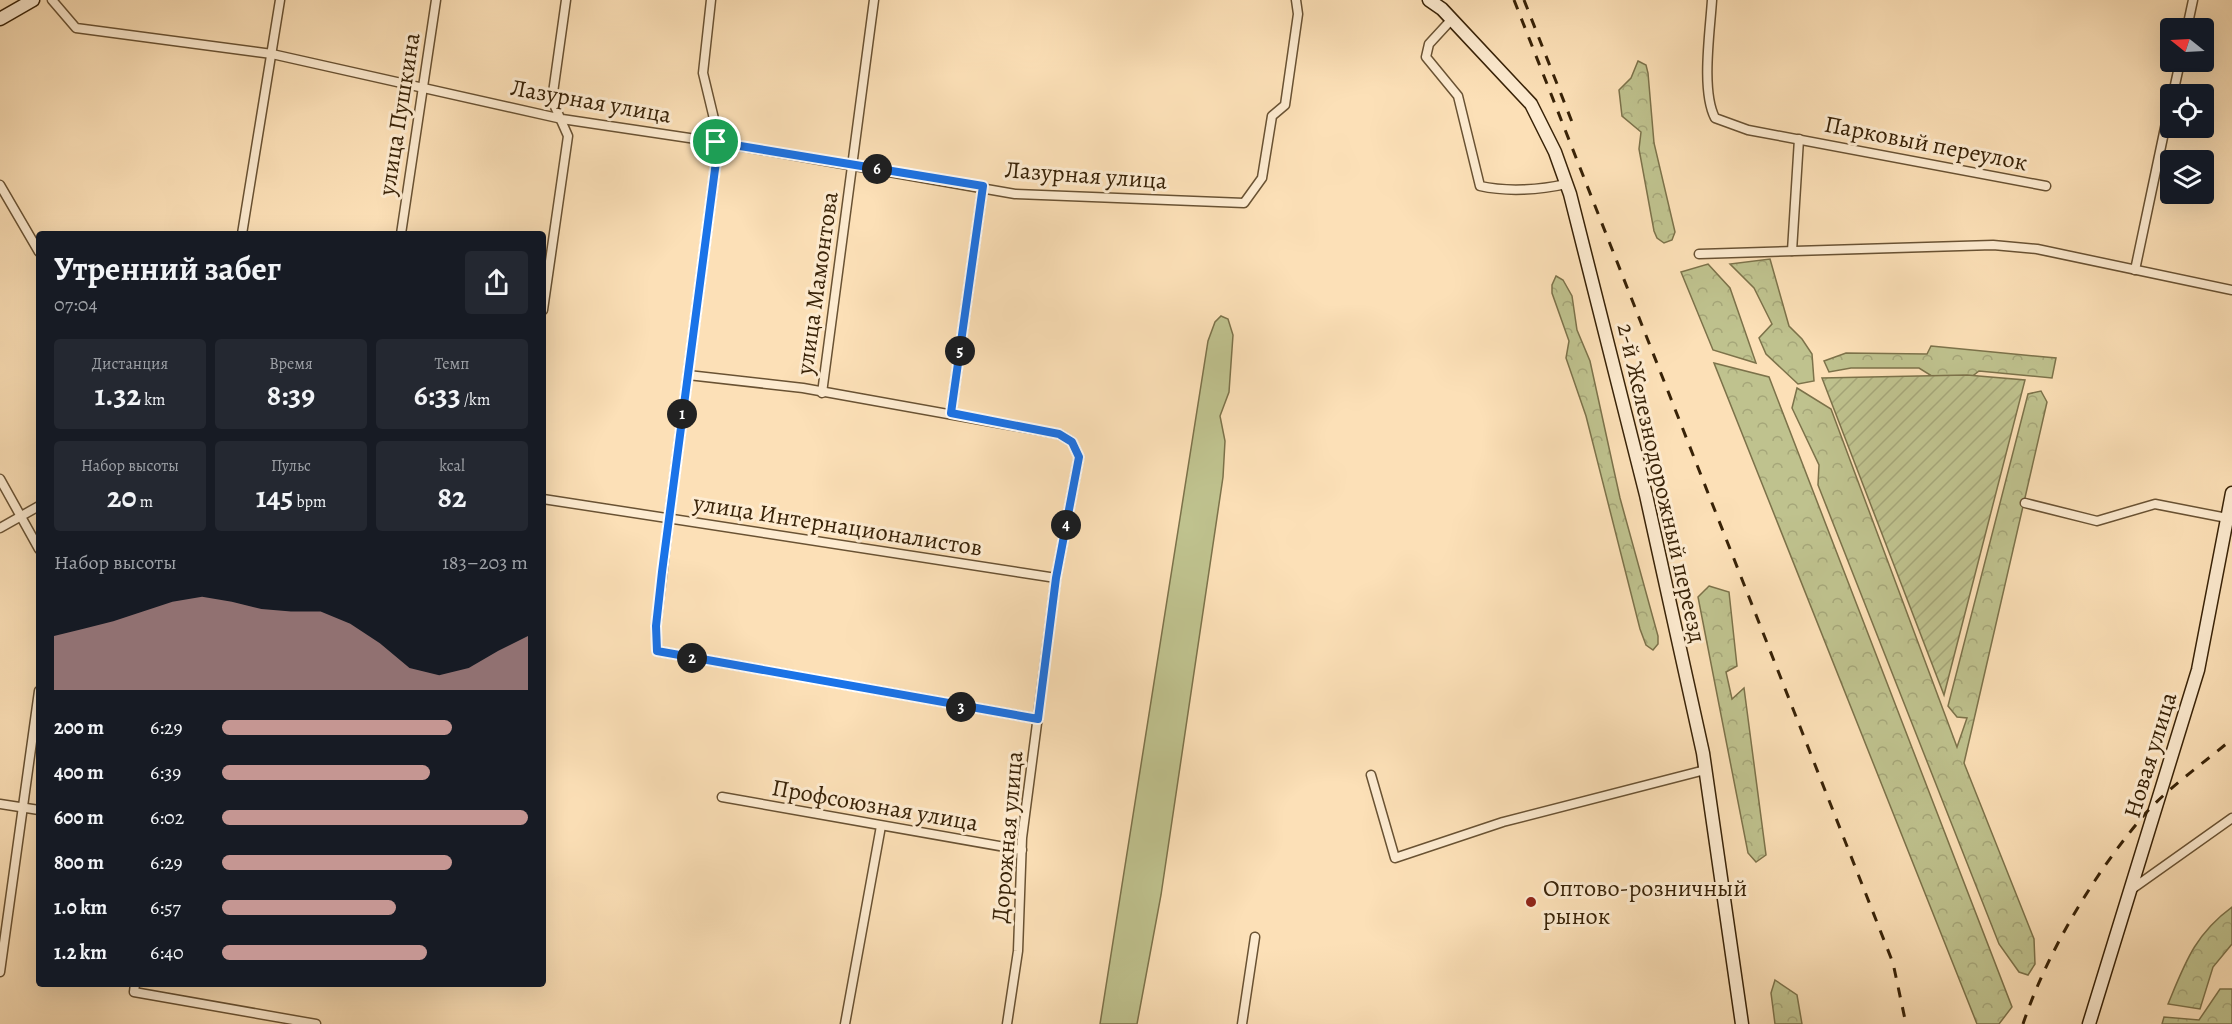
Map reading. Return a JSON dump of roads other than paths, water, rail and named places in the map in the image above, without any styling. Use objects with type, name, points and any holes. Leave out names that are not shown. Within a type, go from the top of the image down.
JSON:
[{"type":"street","points":[[0,19],[33,0]]},
{"type":"street","name":"Лазурная улица","points":[[52,0],[76,28],[272,54],[562,119],[983,186],[1015,194],[1244,203],[1262,178],[1272,116],[1285,105],[1298,14],[1296,0]]},
{"type":"street","points":[[242,231],[280,0]]},
{"type":"street","name":"улица Пушкина","points":[[401,231],[421,87],[436,0]]},
{"type":"street","points":[[546,289],[568,136],[552,100],[566,0]]},
{"type":"street","points":[[711,0],[704,73],[715,123],[717,154],[669,518],[656,626],[657,651],[1038,719]]},
{"type":"street","name":"улица Мамонтова","points":[[822,393],[874,0]]},
{"type":"street","name":"2-й Железнодорожный переезд","points":[[1430,0],[1452,19],[1531,104],[1566,184],[1646,495],[1705,770],[1743,1024]]},
{"type":"street","name":"Парковый переулок","points":[[1712,0],[1709,90],[1710,107],[1715,118],[1748,130],[2046,186]]},
{"type":"street","points":[[2189,18],[2193,0]]},
{"type":"street","points":[[1452,19],[1429,44],[1426,57],[1458,96],[1480,186],[1495,189],[1552,187],[1566,184]]},
{"type":"street","points":[[2135,270],[2163,138]]},
{"type":"street","name":"Парковый переулок","points":[[1792,251],[1799,139]]},
{"type":"street","points":[[0,185],[36,247]]},
{"type":"street","points":[[688,375],[802,388],[951,413],[983,186]]},
{"type":"street","points":[[1699,254],[1993,245],[2037,249],[2232,290]]},
{"type":"street","name":"Дорожная улица","points":[[951,413],[1059,434],[1072,442],[1079,457],[1056,578],[1038,719],[1022,850],[1018,951],[1007,1024]]},
{"type":"street","points":[[0,479],[36,543]]},
{"type":"street","name":"улица Интернационалистов","points":[[546,498],[1056,578]]},
{"type":"street","name":"Новая улица","points":[[2090,1024],[2198,670],[2231,498]]},
{"type":"street","points":[[2025,503],[2097,521],[2155,504],[2227,518]]},
{"type":"street","points":[[0,528],[36,508]]},
{"type":"street","points":[[0,972],[36,713]]},
{"type":"street","points":[[1371,775],[1395,858],[1503,822],[1705,770]]},
{"type":"street","name":"Профсоюзная улица","points":[[722,797],[1022,850]]},
{"type":"street","points":[[0,804],[36,809]]},
{"type":"street","points":[[2132,889],[2232,818]]},
{"type":"street","points":[[844,1024],[881,826]]},
{"type":"street","points":[[1242,1024],[1255,937]]},
{"type":"street","points":[[135,988],[316,1024]]},
{"type":"railway","points":[[1514,0],[1893,963],[1906,1024]]},
{"type":"railway","points":[[1524,0],[1574,127]]},
{"type":"railway","points":[[2023,1024],[2059,941],[2108,861],[2154,804],[2232,739]]},
{"type":"place","name":"Оптово-розничный рынок","points":[[1531,902]]}]
